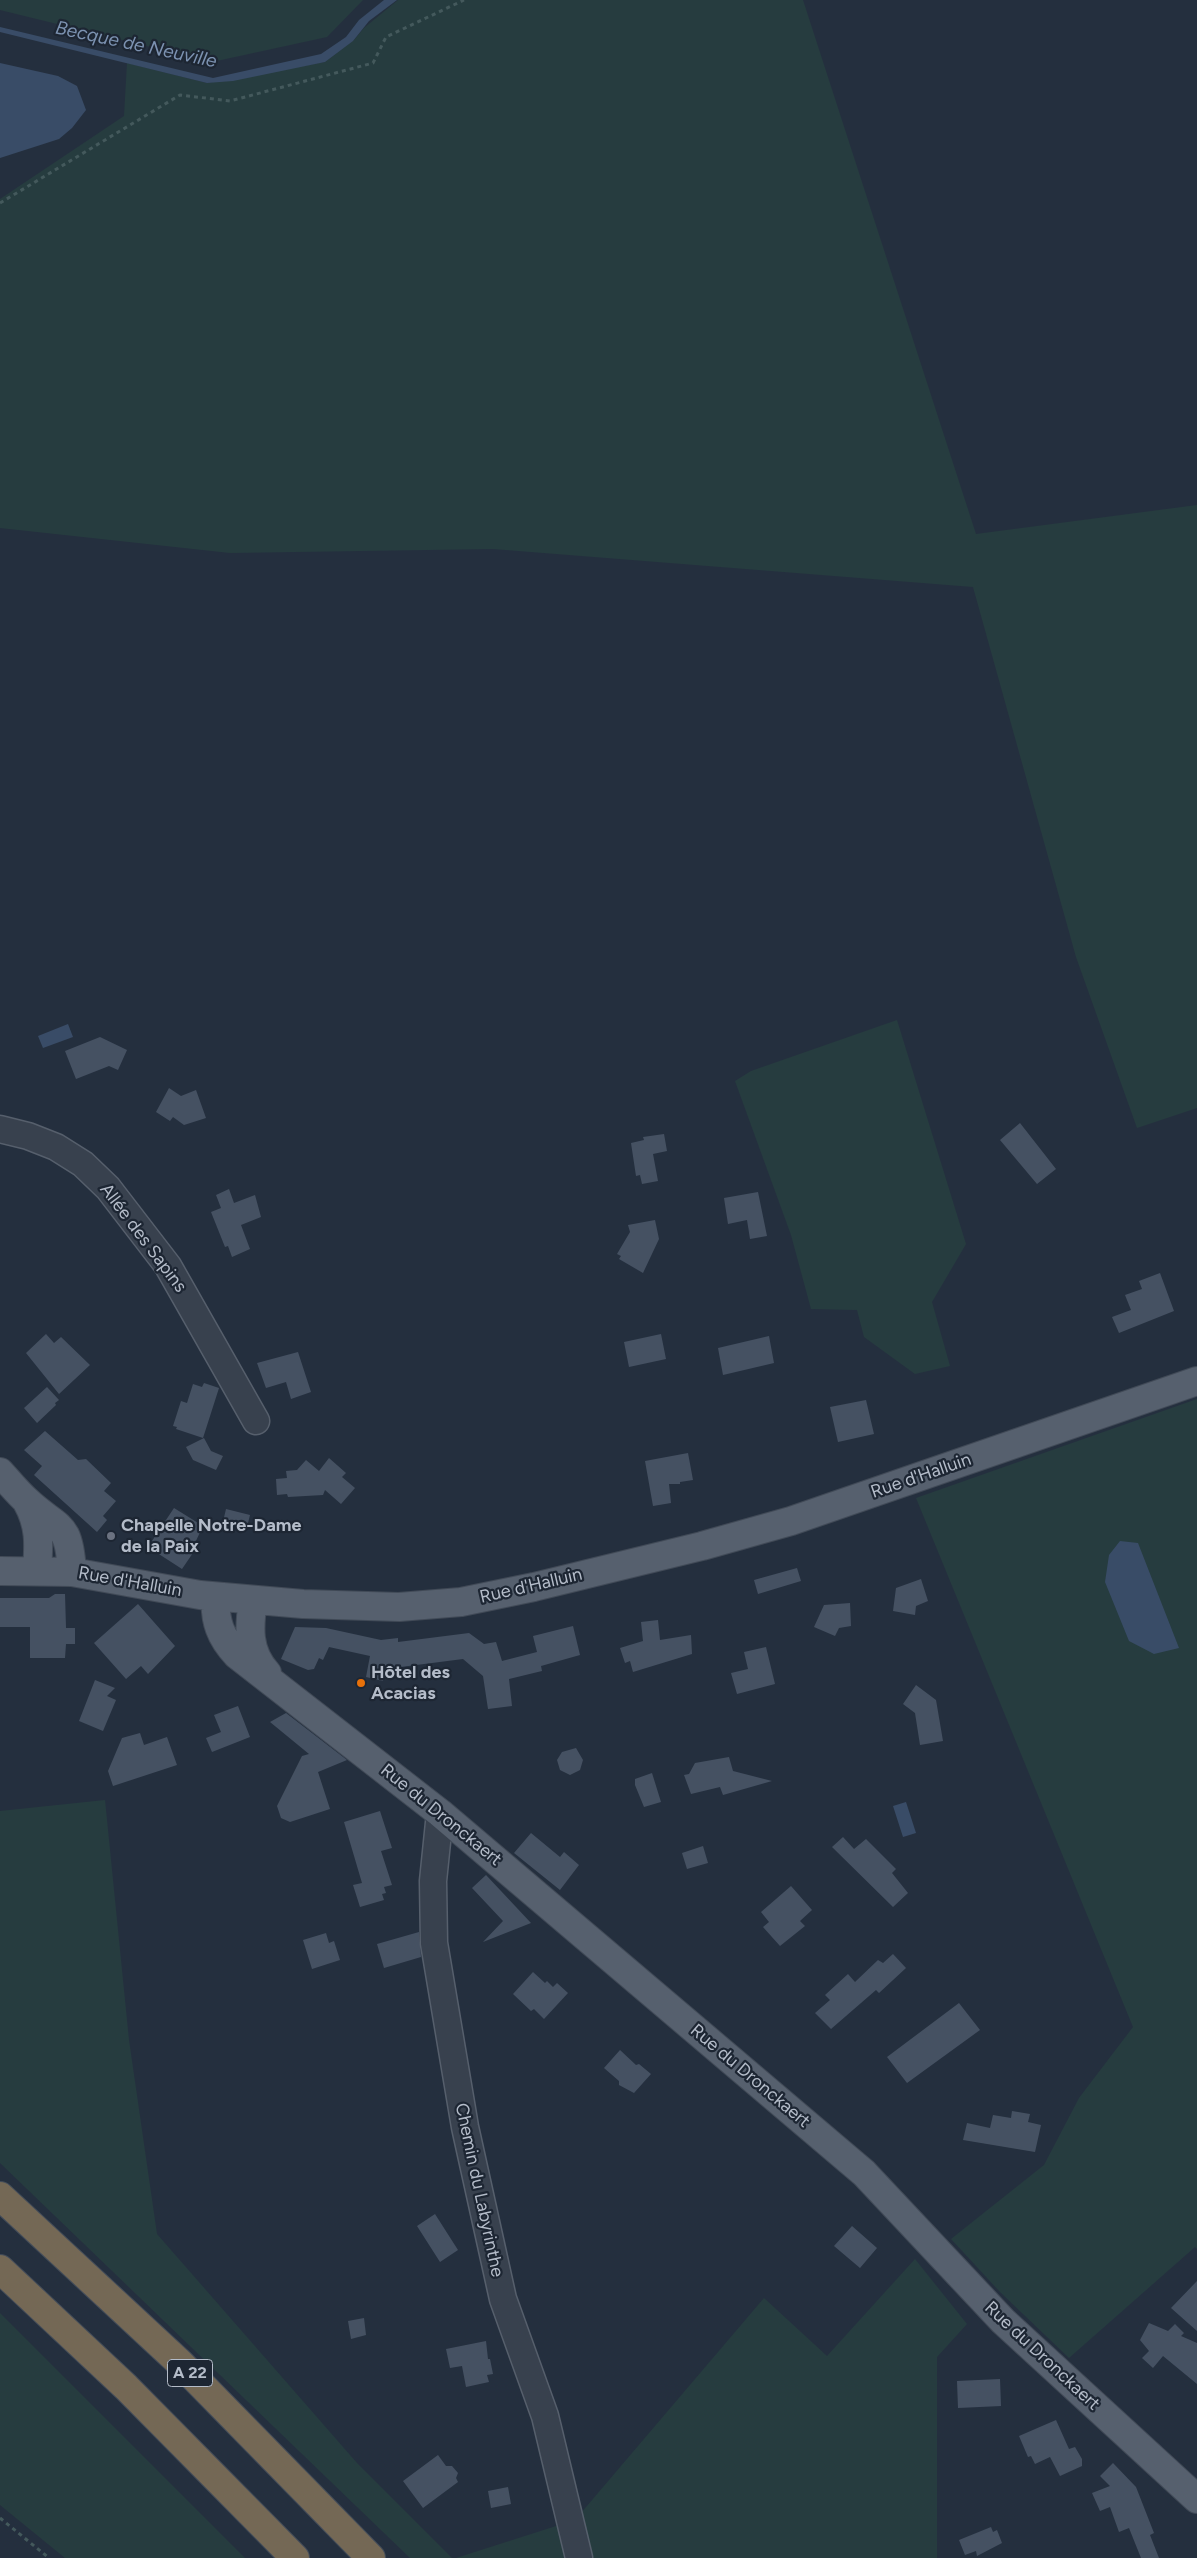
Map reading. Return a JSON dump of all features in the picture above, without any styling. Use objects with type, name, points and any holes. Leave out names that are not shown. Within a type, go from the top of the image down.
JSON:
[{"type":"highway","name":"A 22","points":[[0,2196],[180,2363],[371,2558]]},
{"type":"highway","points":[[0,2269],[126,2387],[295,2558]]},
{"type":"highway","points":[[315,2500],[376,2558]]},
{"type":"highway","points":[[255,2516],[288,2558]]},
{"type":"main road","name":"Rue d'Halluin","points":[[0,1571],[37,1570],[72,1572],[216,1597],[253,1600],[399,1608],[460,1602],[516,1591],[702,1546],[791,1520],[1197,1381]]},
{"type":"main road","points":[[0,1472],[28,1502],[52,1518],[65,1533],[71,1551],[72,1572]]},
{"type":"main road","points":[[28,1502],[35,1516],[39,1532],[37,1570]]},
{"type":"main road","name":"Rue du Dronckaert","points":[[216,1597],[218,1626],[227,1644],[254,1669],[276,1683],[440,1813],[864,2173],[1003,2321],[1197,2499]]},
{"type":"main road","name":"Rue du Dronckaert","points":[[253,1600],[250,1622],[251,1645],[255,1658],[276,1683]]},
{"type":"street","name":"Allée des Sapins","points":[[0,1130],[28,1136],[56,1147],[83,1164],[108,1188],[168,1266],[256,1421]]},
{"type":"street","name":"Chemin du Labyrinthe","points":[[440,1813],[433,1881],[434,1943],[467,2135],[502,2299],[545,2416],[579,2558]]},
{"type":"path","points":[[0,203],[180,95],[230,101],[373,63],[386,37],[464,0]]},
{"type":"path","points":[[0,2518],[49,2558]]},
{"type":"green space","points":[[0,0],[363,0],[327,37],[212,62],[0,10]]},
{"type":"green space","points":[[398,0],[803,0],[976,534],[1197,505],[1197,1108],[1137,1128],[1076,957],[973,587],[493,549],[230,553],[0,528],[0,199],[124,116],[127,63],[207,83],[325,62],[354,40],[364,28]]},
{"type":"green space","points":[[897,1020],[966,1244],[932,1302],[950,1366],[915,1374],[864,1337],[857,1310],[811,1309],[791,1235],[735,1081],[751,1071]]},
{"type":"green space","points":[[1197,1399],[1197,2249],[1195,2247],[1069,2358],[1000,2292],[951,2239],[1044,2165],[1079,2098],[1133,2027],[916,1498]]},
{"type":"green space","points":[[105,1800],[129,2040],[157,2234],[357,2463],[452,2558],[410,2558],[0,2163],[0,1811]]},
{"type":"green space","points":[[915,2259],[967,2324],[937,2357],[937,2558],[456,2558],[575,2520],[764,2298],[827,2356]]},
{"type":"green space","points":[[0,2313],[245,2558],[65,2558],[0,2505]]},
{"type":"water","points":[[384,0],[397,0],[369,21],[353,41],[325,62],[233,81],[207,83],[0,32],[0,27],[213,78],[321,54],[346,37],[359,20]]},
{"type":"water","points":[[0,63],[58,76],[77,86],[86,110],[72,128],[59,139],[0,158]]},
{"type":"water","points":[[68,1024],[73,1037],[43,1048],[38,1036]]},
{"type":"water","points":[[1120,1541],[1138,1543],[1179,1648],[1154,1654],[1129,1641],[1105,1582],[1109,1555]]},
{"type":"water","points":[[906,1802],[916,1833],[903,1837],[893,1806]]},
{"type":"building","points":[[100,1037],[127,1050],[118,1070],[109,1066],[76,1079],[65,1051]]},
{"type":"building","points":[[169,1088],[181,1096],[196,1090],[206,1118],[184,1125],[173,1117],[170,1121],[156,1112]]},
{"type":"building","points":[[1020,1123],[1056,1169],[1037,1184],[1000,1140]]},
{"type":"building","points":[[664,1134],[667,1151],[653,1154],[658,1181],[642,1184],[640,1175],[636,1176],[631,1143],[644,1140],[643,1137]]},
{"type":"building","points":[[229,1189],[234,1203],[255,1195],[261,1217],[241,1225],[250,1249],[232,1257],[228,1246],[225,1247],[211,1212],[221,1208],[216,1195]]},
{"type":"building","points":[[758,1192],[767,1236],[750,1239],[747,1220],[728,1224],[724,1198]]},
{"type":"building","points":[[655,1220],[659,1239],[643,1273],[619,1259],[621,1256],[617,1254],[630,1232],[628,1225]]},
{"type":"building","points":[[1160,1273],[1174,1311],[1119,1333],[1112,1317],[1131,1310],[1125,1295],[1142,1289],[1139,1281]]},
{"type":"building","points":[[46,1334],[54,1343],[61,1337],[90,1365],[59,1394],[26,1353]]},
{"type":"building","points":[[661,1334],[666,1359],[629,1367],[624,1342]]},
{"type":"building","points":[[769,1336],[774,1363],[723,1375],[718,1348]]},
{"type":"building","points":[[298,1352],[311,1392],[291,1399],[286,1382],[266,1388],[257,1363]]},
{"type":"building","points":[[204,1383],[219,1388],[203,1438],[176,1429],[177,1427],[173,1426],[181,1401],[187,1403],[193,1384],[202,1387]]},
{"type":"building","points":[[47,1387],[59,1400],[37,1423],[24,1408]]},
{"type":"building","points":[[866,1400],[874,1434],[838,1442],[830,1407]]},
{"type":"building","points":[[45,1431],[78,1460],[86,1459],[111,1483],[104,1491],[116,1501],[103,1516],[107,1520],[97,1532],[34,1475],[42,1466],[24,1450]]},
{"type":"building","points":[[204,1438],[211,1451],[223,1456],[216,1470],[193,1460],[186,1447]]},
{"type":"building","points":[[688,1453],[693,1480],[680,1482],[680,1484],[669,1484],[671,1503],[653,1506],[645,1461]]},
{"type":"building","points":[[329,1458],[346,1473],[342,1477],[355,1488],[341,1504],[325,1490],[323,1495],[288,1497],[287,1494],[277,1495],[276,1479],[287,1478],[286,1471],[297,1470],[306,1460],[319,1471]]},
{"type":"building","points":[[174,1508],[203,1526],[194,1545],[197,1547],[182,1569],[148,1547]]},
{"type":"building","points":[[226,1509],[250,1515],[246,1531],[222,1526]]},
{"type":"building","points":[[797,1568],[801,1581],[758,1594],[754,1580]]},
{"type":"building","points":[[921,1579],[928,1601],[916,1606],[915,1615],[893,1611],[896,1588]]},
{"type":"building","points":[[55,1594],[65,1594],[66,1628],[75,1628],[75,1644],[66,1644],[65,1658],[30,1658],[30,1627],[0,1627],[0,1598],[49,1598]]},
{"type":"building","points":[[850,1603],[851,1626],[839,1628],[835,1636],[814,1627],[824,1605]]},
{"type":"building","points":[[138,1604],[175,1646],[148,1674],[141,1666],[126,1679],[94,1643]]},
{"type":"building","points":[[658,1620],[660,1640],[691,1635],[692,1654],[633,1672],[630,1661],[625,1663],[620,1648],[643,1641],[641,1622]]},
{"type":"building","points":[[573,1626],[580,1655],[541,1666],[542,1671],[509,1679],[512,1706],[488,1709],[483,1676],[463,1659],[393,1668],[392,1673],[385,1672],[383,1681],[366,1677],[370,1656],[329,1647],[323,1660],[319,1658],[314,1669],[308,1670],[281,1659],[295,1627],[326,1628],[381,1640],[398,1638],[398,1642],[469,1633],[484,1644],[496,1642],[502,1661],[537,1652],[533,1636]]},
{"type":"building","points":[[766,1647],[775,1684],[737,1694],[731,1673],[748,1669],[744,1652]]},
{"type":"building","points":[[95,1680],[115,1688],[107,1696],[116,1700],[103,1731],[79,1721]]},
{"type":"building","points":[[916,1685],[936,1700],[943,1741],[920,1745],[915,1713],[903,1704]]},
{"type":"building","points":[[238,1706],[250,1737],[212,1752],[206,1738],[221,1732],[214,1715]]},
{"type":"building","points":[[286,1713],[347,1760],[318,1772],[330,1809],[290,1822],[281,1818],[277,1806],[302,1756],[309,1754],[270,1722]]},
{"type":"building","points":[[140,1733],[144,1745],[167,1737],[177,1765],[113,1786],[108,1771],[122,1738]]},
{"type":"building","points":[[576,1748],[583,1760],[580,1770],[570,1775],[560,1770],[557,1760],[562,1752]]},
{"type":"building","points":[[729,1757],[733,1771],[772,1781],[723,1795],[720,1787],[691,1794],[684,1775],[689,1774],[695,1763]]},
{"type":"building","points":[[652,1773],[661,1802],[644,1807],[635,1785],[635,1779]]},
{"type":"building","points":[[380,1811],[392,1848],[381,1851],[392,1885],[384,1887],[386,1893],[382,1894],[384,1900],[360,1907],[353,1885],[362,1883],[344,1822]]},
{"type":"building","points":[[531,1833],[560,1857],[564,1852],[579,1865],[560,1890],[514,1853]]},
{"type":"building","points":[[843,1837],[854,1849],[866,1839],[896,1869],[892,1873],[908,1893],[893,1907],[832,1847]]},
{"type":"building","points":[[703,1846],[708,1863],[687,1869],[682,1853]]},
{"type":"building","points":[[486,1875],[531,1923],[483,1942],[503,1921],[472,1888]]},
{"type":"building","points":[[791,1886],[812,1910],[800,1921],[805,1926],[780,1946],[763,1927],[769,1922],[761,1912]]},
{"type":"building","points":[[419,1932],[421,1957],[384,1968],[377,1944]]},
{"type":"building","points":[[326,1933],[329,1943],[334,1941],[340,1960],[312,1969],[303,1940]]},
{"type":"building","points":[[893,1954],[906,1968],[879,1993],[876,1990],[831,2029],[815,2013],[830,2000],[825,1995],[848,1974],[855,1982],[878,1960],[883,1963]]},
{"type":"building","points":[[533,1972],[545,1983],[547,1981],[553,1987],[557,1983],[568,1993],[544,2019],[534,2009],[531,2011],[513,1994]]},
{"type":"building","points":[[959,2003],[980,2030],[907,2083],[887,2057]]},
{"type":"building","points":[[620,2050],[636,2065],[639,2064],[651,2074],[634,2093],[619,2085],[619,2081],[604,2068]]},
{"type":"building","points":[[1012,2111],[1030,2114],[1028,2122],[1041,2125],[1035,2152],[963,2140],[967,2123],[990,2128],[993,2115],[1011,2118]]},
{"type":"building","points":[[435,2214],[458,2250],[440,2262],[417,2226]]},
{"type":"building","points":[[852,2226],[877,2248],[860,2268],[834,2246]]},
{"type":"building","points":[[1197,2281],[1197,2331],[1171,2308]]},
{"type":"building","points":[[364,2318],[366,2335],[351,2339],[348,2321]]},
{"type":"building","points":[[1149,2323],[1168,2331],[1175,2324],[1184,2333],[1181,2336],[1197,2343],[1197,2384],[1163,2356],[1153,2368],[1142,2358],[1149,2351],[1140,2340]]},
{"type":"building","points":[[486,2341],[488,2359],[490,2359],[493,2374],[487,2375],[489,2382],[466,2387],[462,2366],[450,2368],[446,2349]]},
{"type":"building","points":[[1000,2379],[1001,2406],[958,2408],[957,2381]]},
{"type":"building","points":[[1056,2420],[1069,2449],[1075,2447],[1082,2459],[1082,2466],[1060,2476],[1050,2457],[1035,2464],[1031,2456],[1028,2457],[1019,2436]]},
{"type":"building","points":[[438,2455],[446,2466],[452,2466],[458,2473],[456,2478],[458,2482],[423,2508],[403,2481]]},
{"type":"building","points":[[1113,2463],[1136,2487],[1154,2533],[1150,2535],[1159,2558],[1141,2558],[1129,2528],[1119,2532],[1110,2507],[1100,2511],[1092,2493],[1110,2486],[1100,2476]]},
{"type":"building","points":[[508,2487],[511,2504],[491,2508],[488,2491]]},
{"type":"building","points":[[991,2527],[993,2532],[997,2530],[1002,2543],[977,2556],[976,2551],[965,2555],[959,2540]]},
{"type":"place","name":"Chapelle Notre-Dame de la Paix","points":[[111,1536]]},
{"type":"place","name":"Hôtel des Acacias","points":[[361,1683]]},
{"type":"water label","name":"Becque de Neuville","points":[[136,45]]}]
